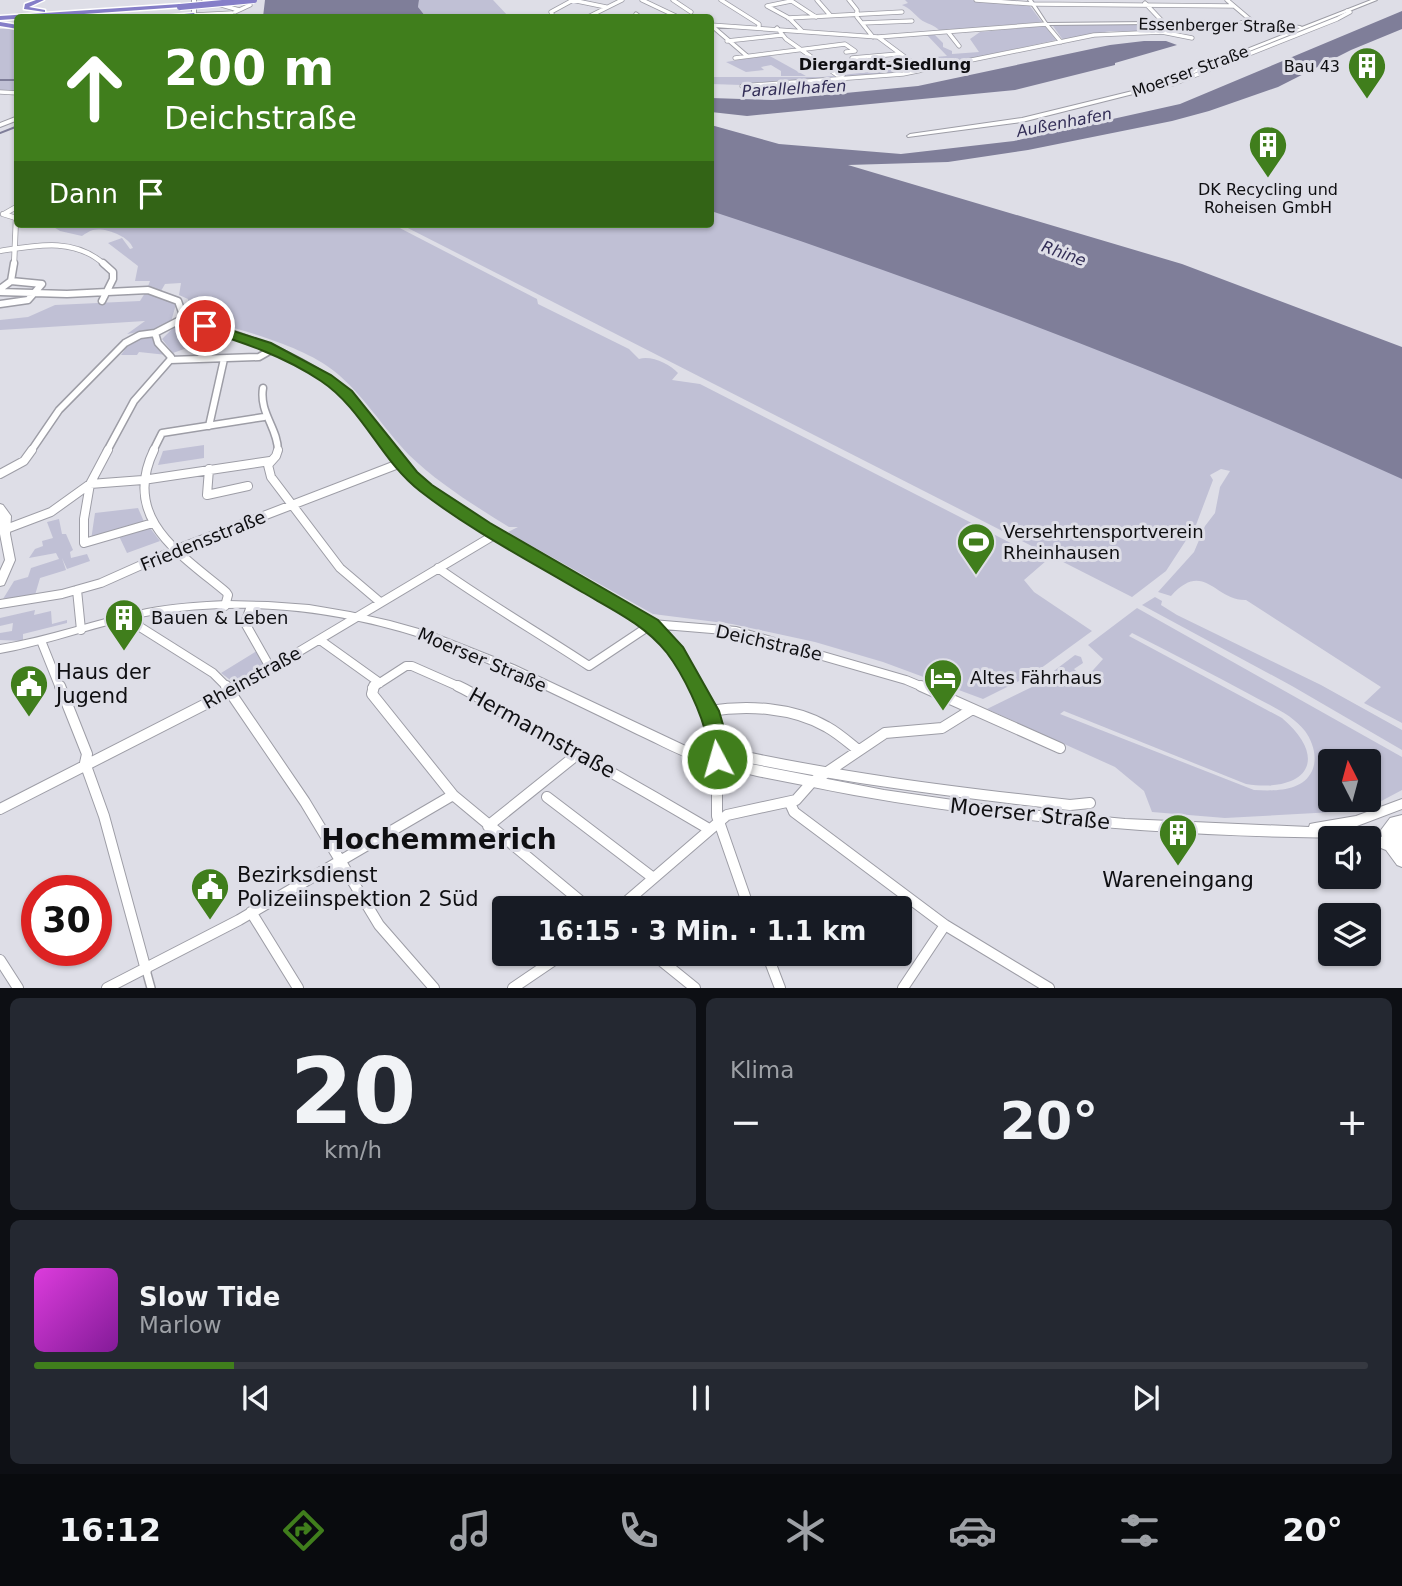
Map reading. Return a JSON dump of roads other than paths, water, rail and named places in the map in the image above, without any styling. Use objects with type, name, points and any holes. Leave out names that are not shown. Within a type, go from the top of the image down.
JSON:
[{"type":"highway","points":[[41,0],[27,5],[26,8],[61,14]]},
{"type":"highway","points":[[100,14],[242,0]]},
{"type":"highway","points":[[81,14],[252,3]]},
{"type":"highway","points":[[97,14],[113,13]]},
{"type":"main road","points":[[0,507],[6,516],[4,533],[10,560],[0,583]]},
{"type":"main road","name":"Moerser Straße","points":[[0,649],[42,643],[136,615],[181,607],[296,608],[356,617],[414,631],[464,649],[666,741],[721,760],[811,783],[962,808],[1051,818],[1128,825],[1351,834],[1397,848]]},
{"type":"main road","name":"Moerser Straße","points":[[1291,831],[1357,821],[1402,804]]},
{"type":"main road","points":[[1402,820],[1395,822],[1388,830],[1402,861]]},
{"type":"main road","points":[[1397,848],[1396,838],[1402,828]]},
{"type":"street","points":[[204,0],[239,10]]},
{"type":"street","points":[[552,14],[551,12],[570,0],[607,7]]},
{"type":"street","points":[[594,14],[622,0]]},
{"type":"street","points":[[642,0],[672,14]]},
{"type":"street","points":[[673,0],[691,12]]},
{"type":"street","points":[[720,0],[759,24],[759,27]]},
{"type":"street","points":[[801,30],[767,5],[791,0],[818,20]]},
{"type":"street","points":[[817,0],[830,15]]},
{"type":"street","points":[[849,0],[862,23],[875,37],[917,66]]},
{"type":"street","points":[[976,0],[1012,3],[1234,6]]},
{"type":"street","points":[[1142,0],[1164,23]]},
{"type":"street","points":[[1227,0],[1253,22]]},
{"type":"street","name":"Essenberger Straße","points":[[714,25],[875,37],[1048,24],[1253,22],[1301,27],[1375,0]]},
{"type":"street","points":[[1033,2],[1061,42]]},
{"type":"street","points":[[233,14],[252,3]]},
{"type":"street","points":[[1173,84],[1337,19],[1350,12],[1347,11]]},
{"type":"street","points":[[788,18],[902,12]]},
{"type":"street","points":[[862,23],[912,21]]},
{"type":"street","name":"Moerser Straße","points":[[910,136],[1022,120],[1155,87],[1301,27]]},
{"type":"street","points":[[714,28],[747,57]]},
{"type":"street","points":[[777,28],[782,35],[837,75],[868,73],[835,45]]},
{"type":"street","points":[[761,86],[924,71],[1125,31],[1165,33],[1192,38]]},
{"type":"street","points":[[948,32],[959,46]]},
{"type":"street","points":[[727,41],[782,35]]},
{"type":"street","points":[[735,58],[835,45],[847,45],[855,51],[846,52]]},
{"type":"street","points":[[852,58],[898,54]]},
{"type":"street","points":[[877,56],[886,64]]},
{"type":"street","points":[[1210,71],[1235,58],[1234,56]]},
{"type":"street","points":[[861,66],[911,62]]},
{"type":"street","points":[[0,291],[15,275],[16,228]]},
{"type":"street","points":[[0,251],[57,243],[82,249],[113,272],[102,301]]},
{"type":"street","points":[[0,304],[23,302],[36,293],[42,284],[12,281]]},
{"type":"street","points":[[0,291],[36,293],[148,290],[181,304],[184,318],[155,333],[131,338],[59,410],[24,461],[0,472]]},
{"type":"street","name":"Deichstraße","points":[[184,318],[273,349],[327,378],[343,391],[379,432],[401,463],[426,488],[496,534],[652,624],[736,631],[906,681],[1059,748]]},
{"type":"street","points":[[155,333],[158,343],[171,357],[170,360]]},
{"type":"street","points":[[153,523],[84,543],[84,519],[90,484],[134,401],[170,360],[259,357],[273,349]]},
{"type":"street","points":[[209,426],[224,359]]},
{"type":"street","points":[[4,533],[51,512],[90,484],[143,480],[270,461],[278,455],[279,450],[270,424],[264,417],[263,388]]},
{"type":"street","points":[[225,606],[228,595],[226,592],[175,550],[153,523],[143,480],[162,433],[264,417]]},
{"type":"street","points":[[270,461],[268,466],[271,477],[340,568],[380,602]]},
{"type":"street","name":"Friedensstraße","points":[[0,604],[78,590],[401,463]]},
{"type":"street","points":[[209,469],[207,495],[248,486]]},
{"type":"street","name":"Rheinstraße","points":[[0,809],[85,763],[232,692],[496,534]]},
{"type":"street","points":[[438,568],[491,606],[523,622],[589,666],[652,624],[676,651],[709,711],[721,760],[719,821],[745,896]]},
{"type":"street","points":[[78,590],[81,630]]},
{"type":"street","points":[[251,606],[245,623],[271,669]]},
{"type":"street","points":[[136,615],[140,627],[213,673],[232,692],[305,802],[379,925],[434,988]]},
{"type":"street","points":[[320,640],[376,685],[372,694],[453,795],[574,896]]},
{"type":"street","points":[[42,643],[87,754],[85,763],[104,816],[151,988]]},
{"type":"street","name":"Hermannstraße","points":[[376,685],[406,666],[412,666],[484,698],[498,710],[579,753],[709,829]]},
{"type":"street","points":[[709,711],[737,707],[807,719],[834,731],[858,750]]},
{"type":"street","points":[[631,896],[727,815],[790,803],[804,794],[811,783],[885,733],[943,728],[971,710]]},
{"type":"street","points":[[488,826],[579,753]]},
{"type":"street","name":"Moerser Straße","points":[[721,760],[826,772],[995,798],[1070,805],[1090,803]]},
{"type":"street","points":[[107,988],[146,970],[341,862],[453,795]]},
{"type":"street","points":[[547,797],[652,877]]},
{"type":"street","points":[[790,803],[794,812],[944,925],[1049,988]]},
{"type":"street","points":[[251,912],[298,988]]},
{"type":"street","points":[[903,988],[944,925]]},
{"type":"street","points":[[0,960],[18,988]]},
{"type":"street","points":[[513,988],[545,966]]},
{"type":"street","points":[[668,966],[695,988]]},
{"type":"street","points":[[772,966],[780,988]]},
{"type":"water","points":[[265,0],[419,0],[418,7],[424,14],[263,14]]},
{"type":"water","name":"Rhine","points":[[1402,11],[1402,29],[1351,50],[1278,87],[1209,111],[1028,150],[948,162],[848,165],[1182,264],[1402,347],[1402,479],[1232,405],[1060,336],[886,271],[714,212],[714,126],[779,144],[901,154],[1014,141],[1180,104]]},
{"type":"water","name":"Parallelhafen","points":[[1166,41],[1177,45],[1115,65],[1015,90],[747,116],[714,112],[714,98],[773,100],[918,86],[1110,45]]},
{"type":"waterway","points":[[0,80],[14,80]]},
{"type":"waterway","points":[[0,133],[14,128]]},
{"type":"place","name":"Bau 43","points":[[1367,100]]},
{"type":"place","name":"DK Recycling und Roheisen GmbH","points":[[1268,179]]},
{"type":"place","name":"Versehrtensportverein Rheinhausen","points":[[976,576]]},
{"type":"place","name":"Bauen & Leben","points":[[124,652]]},
{"type":"place","name":"Altes Fährhaus","points":[[943,712]]},
{"type":"place","name":"Haus der Jugend","points":[[29,718]]},
{"type":"place","name":"Wareneingang","points":[[1178,867]]},
{"type":"place","name":"Bezirksdienst Polizeiinspektion 2 Süd","points":[[210,921]]},
{"type":"district","name":"Diergardt-Siedlung","points":[[885,64]]},
{"type":"district","name":"Hochemmerich","points":[[439,839]]},
{"type":"water label","name":"Außenhafen","points":[[1064,122]]}]
